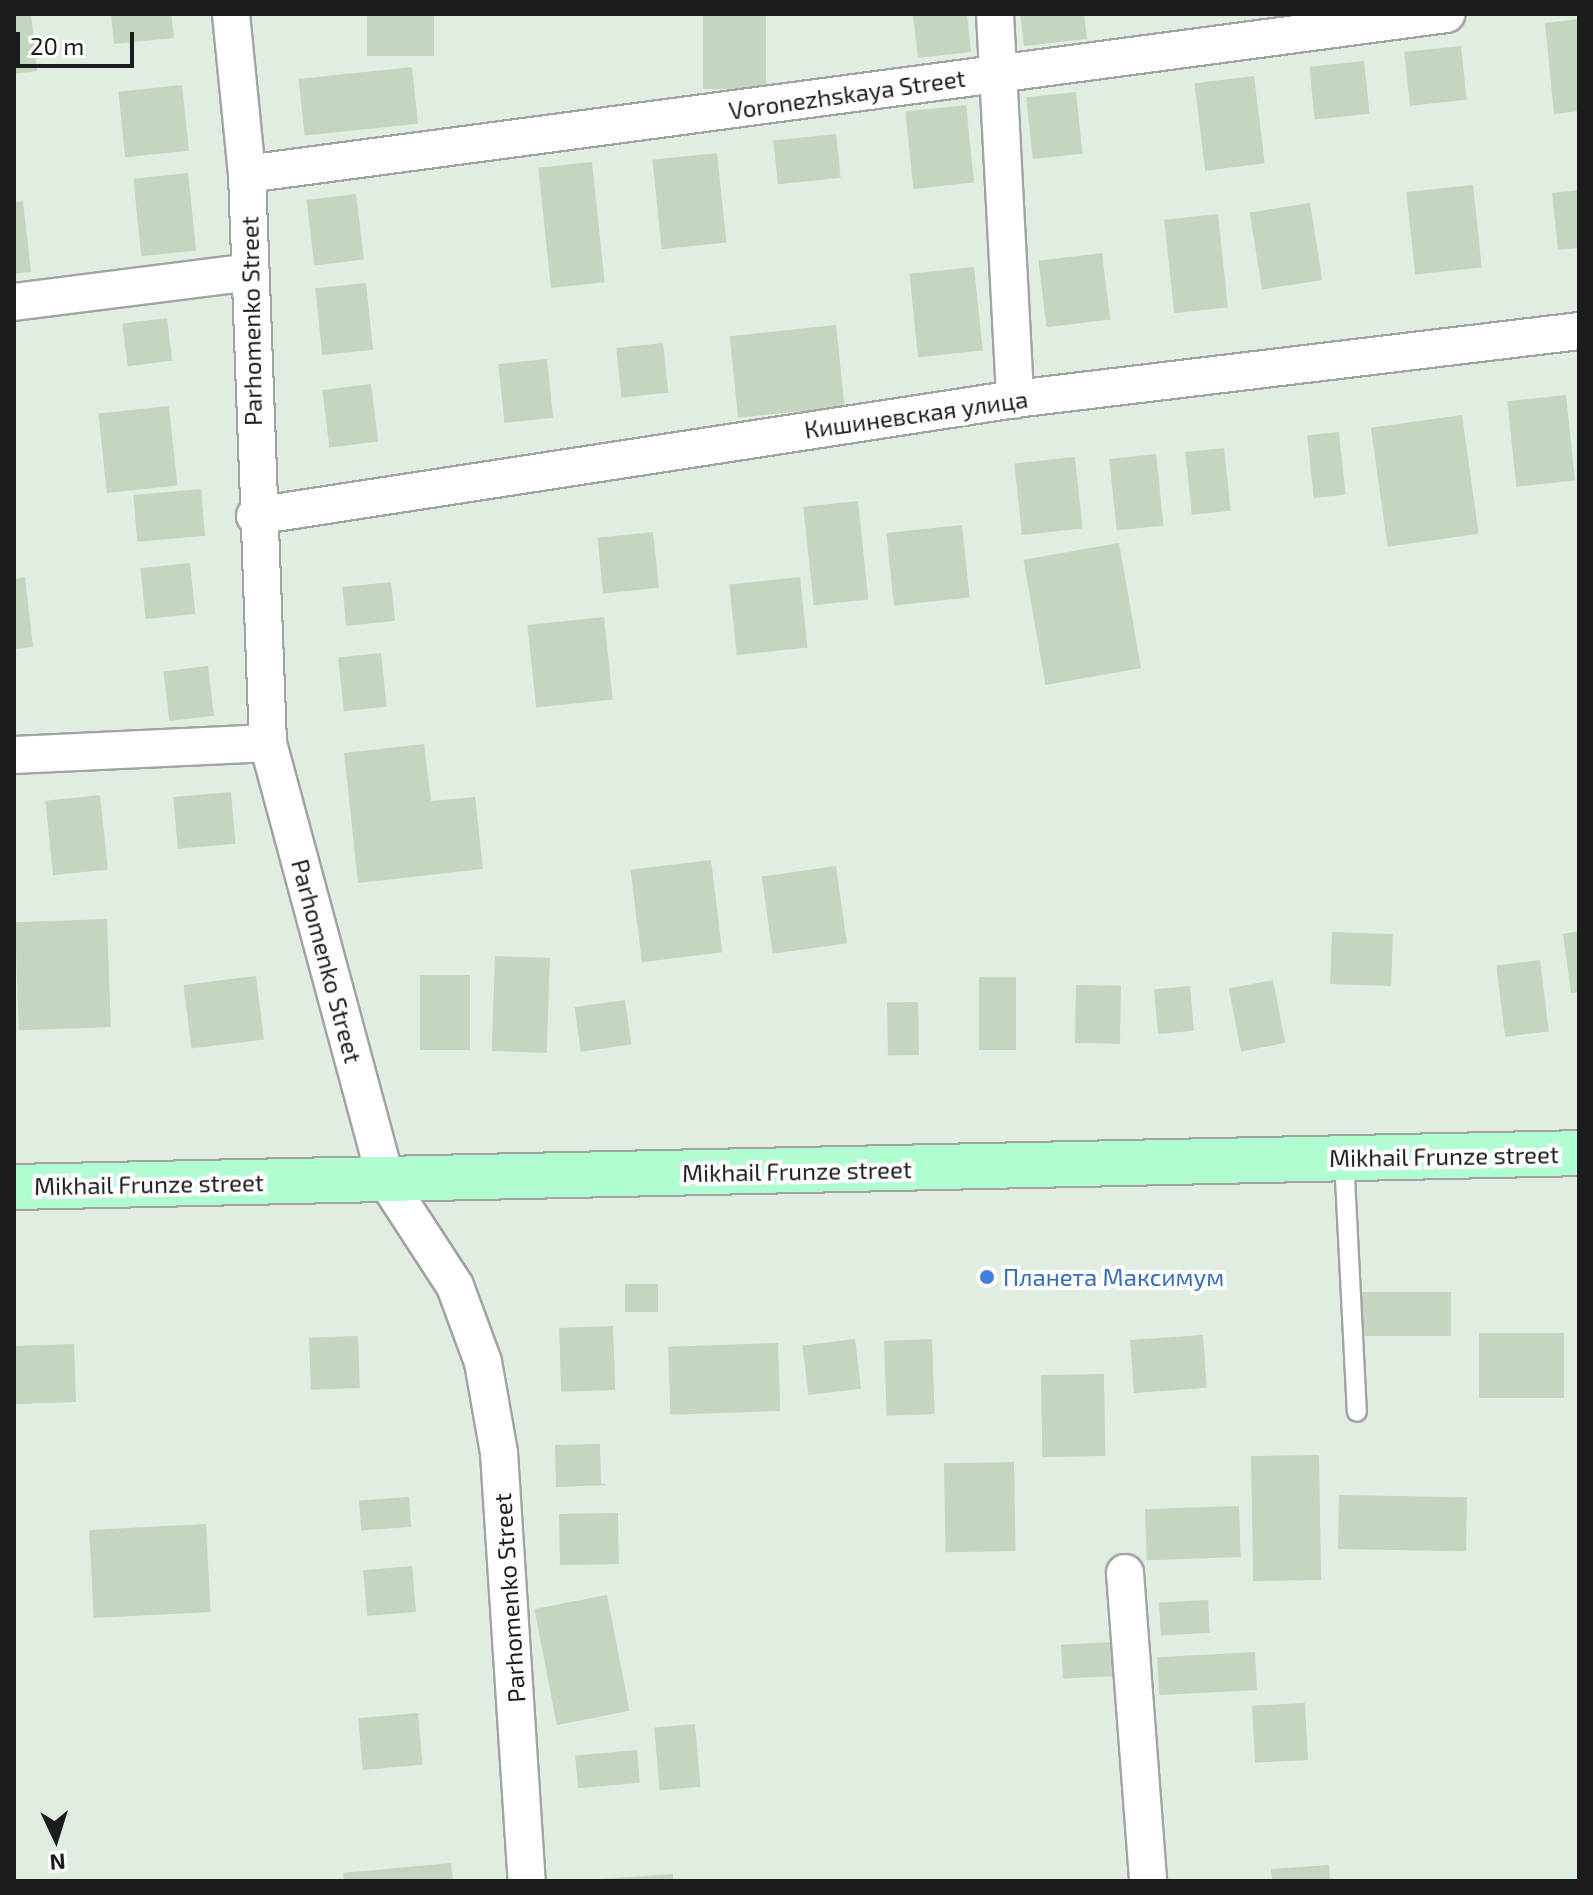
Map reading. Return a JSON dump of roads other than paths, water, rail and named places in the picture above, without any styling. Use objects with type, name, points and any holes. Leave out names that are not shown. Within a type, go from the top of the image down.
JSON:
[{"type":"main road","name":"Mikhail Frunze street","points":[[14,1187],[1579,1153]]},
{"type":"street","name":"Parhomenko Street","points":[[231,14],[247,174],[255,516],[268,743],[386,1180],[455,1286],[483,1362],[499,1453],[527,1881]]},
{"type":"street","points":[[995,14],[1015,399]]},
{"type":"street","name":"Voronezhskaya Street","points":[[247,174],[1446,14]]},
{"type":"street","points":[[14,302],[250,272]]},
{"type":"street","name":"Кишиневская улица","points":[[255,516],[1015,399],[1579,331]]},
{"type":"street","points":[[14,755],[268,743]]},
{"type":"street","points":[[1125,1573],[1148,1881]]},
{"type":"lane","points":[[1344,1158],[1357,1412]]},
{"type":"place","name":"Планета Максимум","points":[[987,1277]]}]
